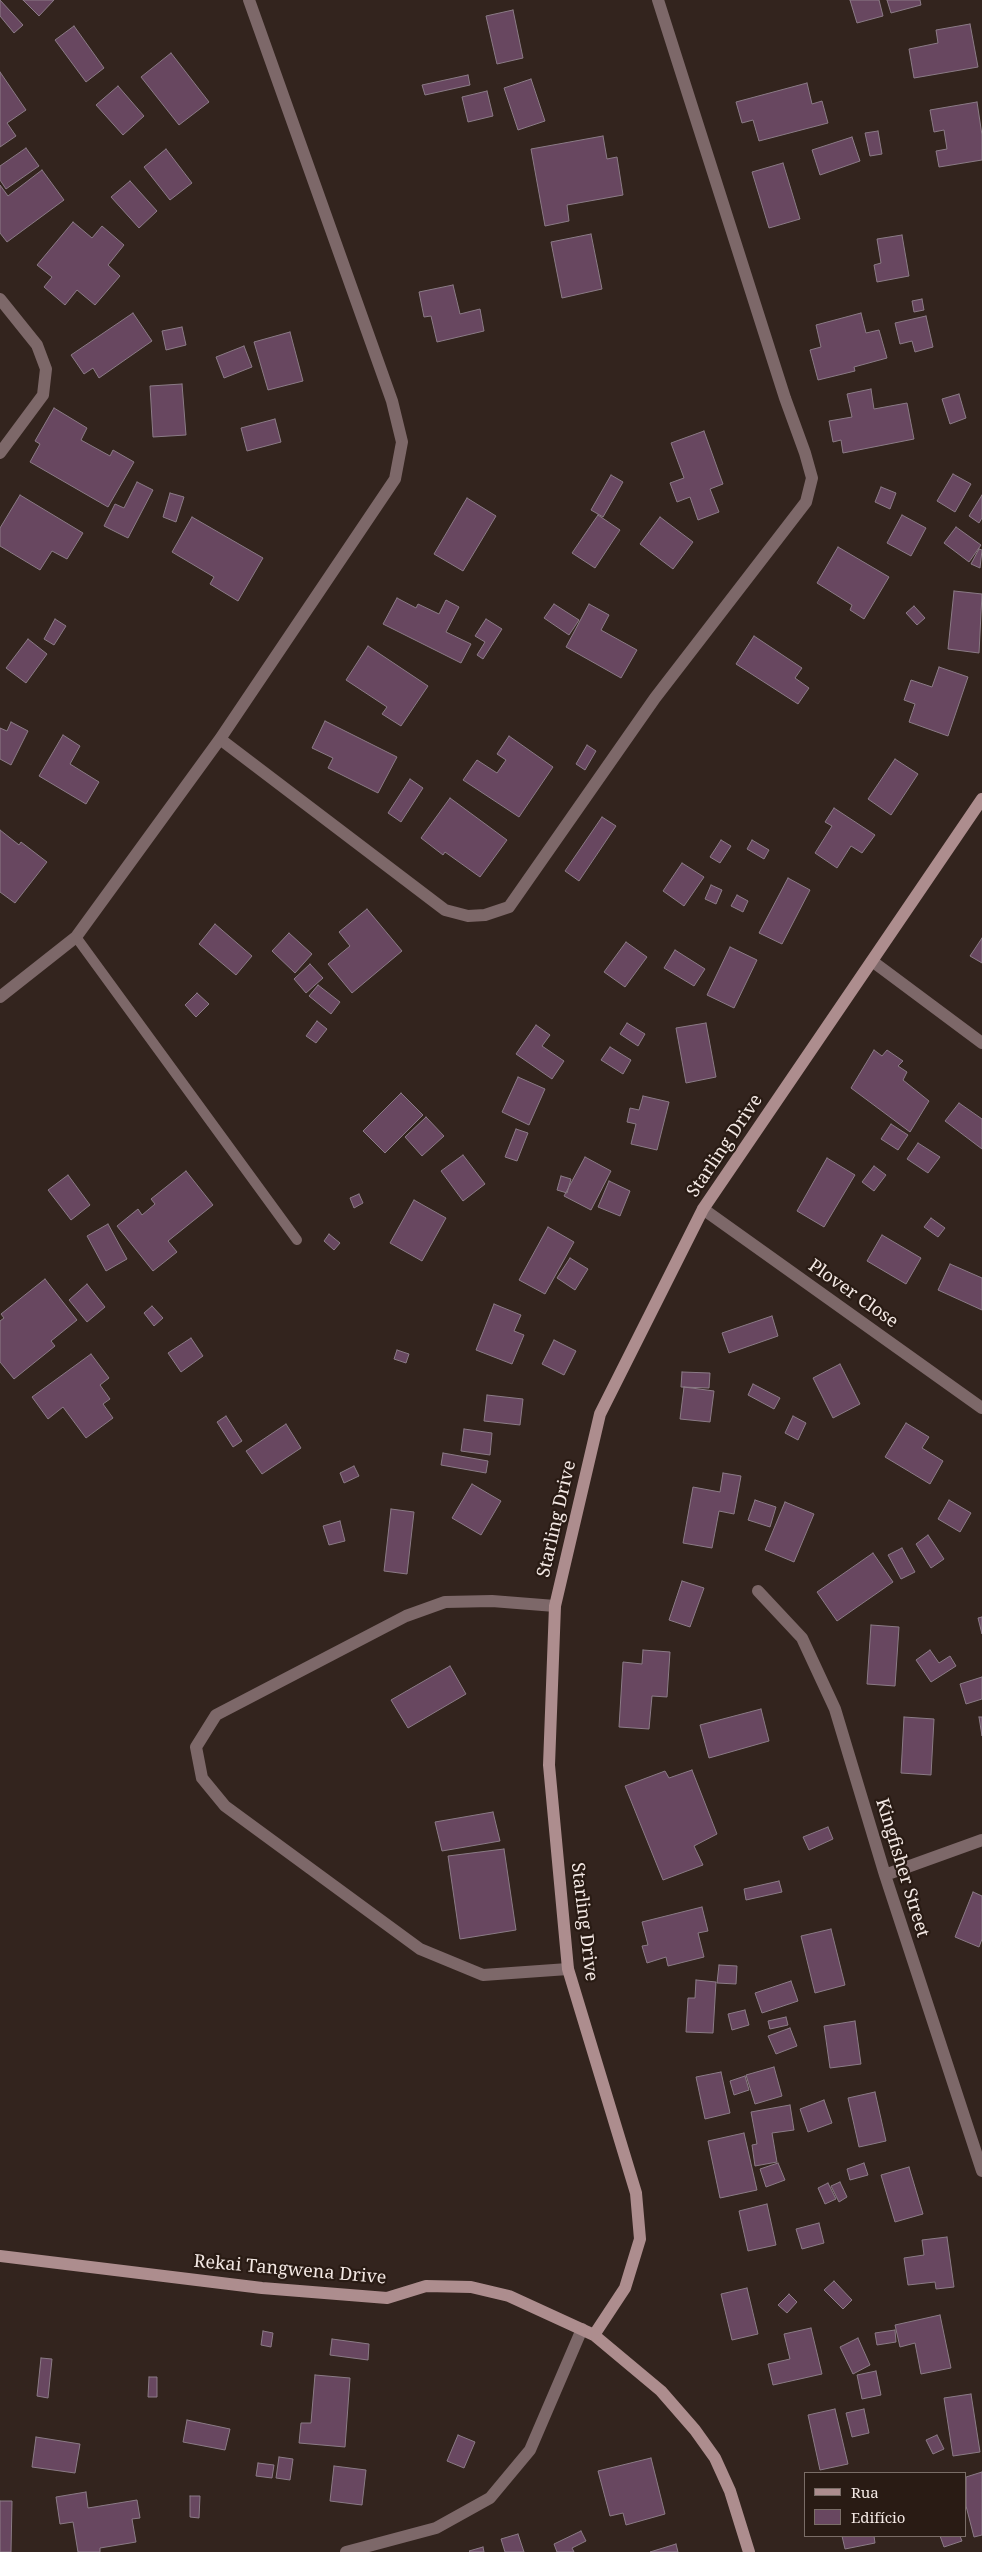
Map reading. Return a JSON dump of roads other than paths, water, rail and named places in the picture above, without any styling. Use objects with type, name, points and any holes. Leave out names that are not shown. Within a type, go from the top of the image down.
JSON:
[{"type":"street","points":[[0,997],[76,937],[220,739],[395,479],[402,442],[392,400],[249,0]]},
{"type":"street","points":[[220,739],[445,910],[468,916],[485,915],[509,908],[655,698],[806,502],[812,478],[805,453],[782,389],[658,0]]},
{"type":"street","points":[[0,299],[37,345],[46,369],[42,395],[0,453]]},
{"type":"street","name":"Starling Drive","points":[[594,2335],[625,2288],[640,2239],[636,2193],[568,1969],[549,1765],[555,1606],[600,1414],[703,1208],[982,799]]},
{"type":"street","points":[[872,960],[982,1042]]},
{"type":"street","name":"Plover Close","points":[[703,1208],[982,1408]]},
{"type":"street","name":"Kingfisher Street","points":[[758,1591],[802,1638],[835,1709],[885,1875],[982,2171]]},
{"type":"street","points":[[555,1606],[492,1601],[445,1602],[406,1616],[216,1715],[196,1747],[202,1778],[225,1806],[420,1949],[483,1975],[568,1969]]},
{"type":"street","points":[[885,1875],[982,1840]]},
{"type":"street","name":"Rekai Tangwena Drive","points":[[0,2256],[262,2288],[388,2298],[426,2286],[471,2287],[509,2296],[594,2335],[661,2391],[695,2430],[715,2458],[730,2491],[749,2552]]},
{"type":"street","points":[[351,2552],[436,2528],[490,2498],[530,2450],[582,2329]]},
{"type":"lane","points":[[76,937],[297,1240]]}]
